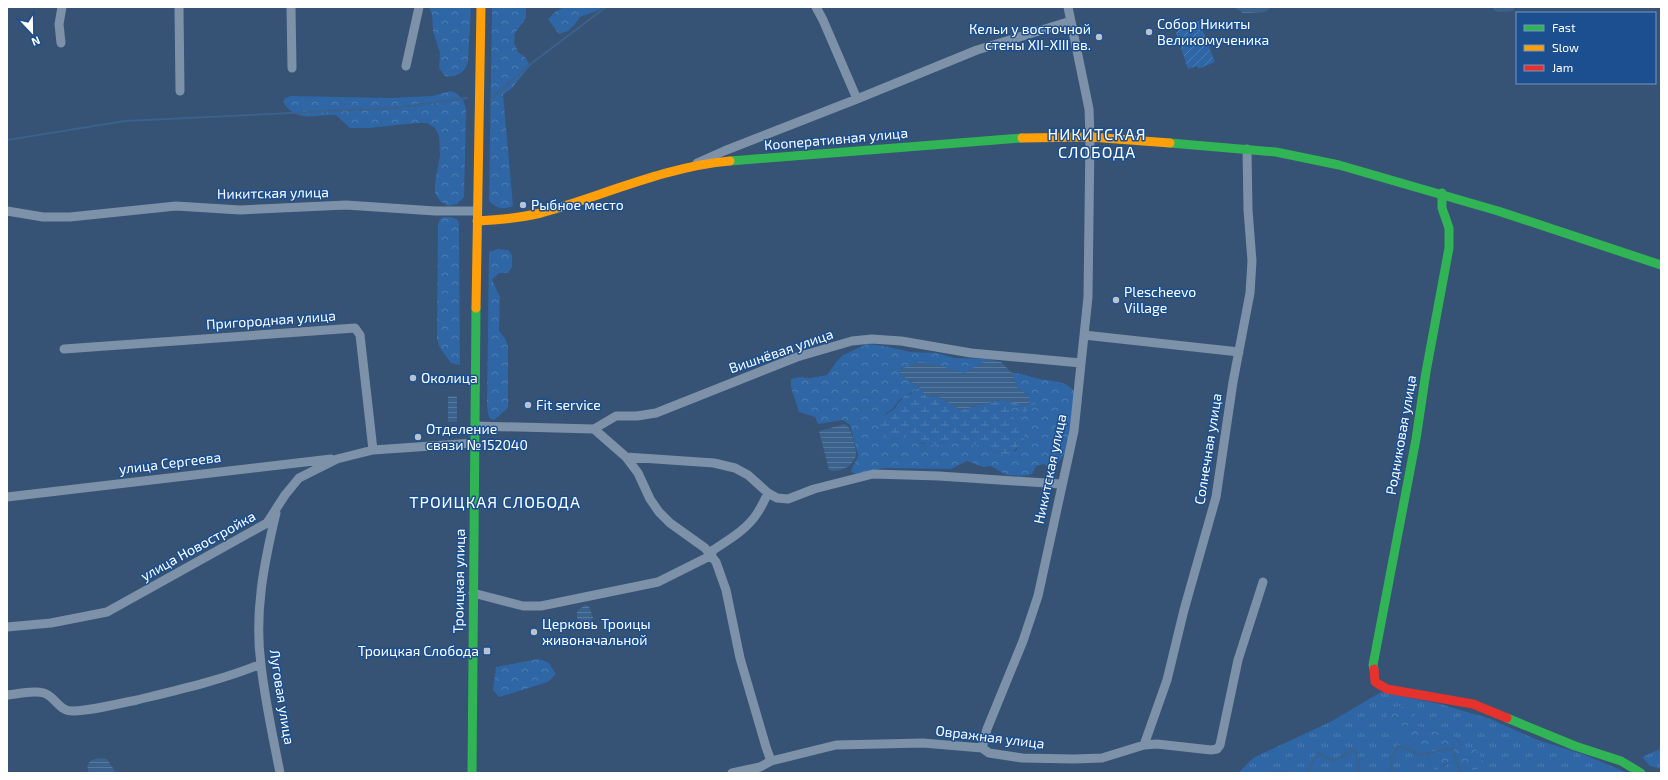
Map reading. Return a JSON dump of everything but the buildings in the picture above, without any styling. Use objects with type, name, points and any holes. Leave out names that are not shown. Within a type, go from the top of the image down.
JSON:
[{"type":"street","points":[[61,43],[59,24],[62,7]]},
{"type":"street","points":[[179,7],[180,91]]},
{"type":"street","points":[[291,7],[292,68]]},
{"type":"street","points":[[406,66],[419,7]]},
{"type":"street","name":"Троицкая улица","points":[[472,773],[477,211],[481,7]]},
{"type":"street","points":[[816,7],[857,99]]},
{"type":"street","name":"Никитская улица","points":[[982,748],[987,729],[1023,641],[1038,596],[1061,484],[1074,432],[1088,297],[1090,109],[1068,7]]},
{"type":"street","points":[[689,167],[724,150],[857,99],[977,50],[1071,21]]},
{"type":"street","name":"Кооперативная улица","points":[[477,221],[511,219],[540,213],[689,167],[720,162],[1032,137],[1090,137],[1247,150],[1305,157],[1442,193],[1661,265]]},
{"type":"street","name":"Солнечная улица","points":[[1144,745],[1167,680],[1184,610],[1216,497],[1233,382],[1250,293],[1252,261],[1248,210],[1247,150]]},
{"type":"street","name":"Родниковая улица","points":[[1442,193],[1442,208],[1449,228],[1449,248],[1426,372],[1416,439],[1373,665],[1372,673],[1375,682],[1387,689],[1474,704],[1575,746],[1621,761],[1641,773]]},
{"type":"street","name":"Никитская улица","points":[[7,211],[43,217],[70,217],[176,206],[240,210],[346,206],[435,211],[477,211]]},
{"type":"street","name":"Пригородная улица","points":[[64,349],[355,328],[360,336],[373,450]]},
{"type":"street","points":[[1084,335],[1239,352]]},
{"type":"street","name":"Вишнёвая улица","points":[[594,429],[616,416],[637,416],[656,413],[797,357],[852,342],[872,339],[901,341],[971,353],[1081,363]]},
{"type":"street","points":[[475,426],[594,429],[626,457],[638,473],[650,500],[659,512],[670,523],[711,554],[722,575],[740,658],[771,761]]},
{"type":"street","name":"улица Новостройка","points":[[7,627],[51,623],[107,612],[267,523],[285,495],[299,478],[337,459],[373,450],[475,443]]},
{"type":"street","points":[[626,457],[701,462],[735,468],[748,475],[768,493],[777,498],[788,499],[814,489],[873,474],[939,476],[1061,484]]},
{"type":"street","name":"улица Сергеева","points":[[7,497],[337,459]]},
{"type":"street","points":[[473,593],[523,606],[541,606],[658,582],[711,554],[750,523],[758,513],[768,493]]},
{"type":"street","name":"Луговая улица","points":[[278,506],[262,575],[260,603],[261,664],[280,773]]},
{"type":"street","name":"Овражная улица","points":[[732,773],[760,767],[771,761],[836,745],[923,743],[982,748],[989,753],[1022,758],[1074,759],[1102,758],[1144,745],[1157,744],[1211,750],[1217,749],[1220,745],[1238,660],[1263,582]]},
{"type":"street","points":[[7,695],[31,692],[44,693],[62,710],[72,712],[168,693],[246,670],[261,664]]},
{"type":"green space","points":[[429,7],[471,7],[468,62],[465,69],[460,74],[445,76],[439,68],[440,53],[433,31],[432,15]]},
{"type":"green space","points":[[492,7],[526,7],[526,18],[515,33],[514,43],[518,52],[526,58],[530,66],[511,89],[503,94],[513,206],[506,208],[497,207],[489,201]]},
{"type":"green space","points":[[564,7],[602,7],[599,10],[580,17],[568,31],[559,34],[548,19],[555,12]]},
{"type":"green space","points":[[1199,21],[1215,62],[1198,69],[1197,66],[1188,69],[1176,33],[1181,27]]},
{"type":"green space","points":[[451,91],[462,98],[466,111],[464,197],[457,204],[448,206],[440,201],[435,193],[435,183],[440,155],[439,136],[435,128],[427,123],[417,123],[370,128],[350,128],[336,115],[300,116],[288,109],[283,102],[285,98],[291,96],[390,98],[432,96]]},
{"type":"green space","points":[[444,217],[451,217],[458,220],[459,224],[460,365],[451,363],[440,348],[437,339],[438,225],[440,219]]},
{"type":"green space","points":[[498,249],[508,250],[512,255],[512,267],[508,273],[499,273],[492,280],[500,297],[499,331],[505,338],[508,347],[508,408],[494,420],[489,418],[487,407],[489,252]]},
{"type":"green space","points":[[867,344],[911,352],[937,353],[954,358],[989,359],[964,374],[941,366],[900,374],[919,387],[902,398],[890,411],[886,413],[889,439],[915,439],[923,444],[940,444],[948,441],[957,441],[965,445],[983,445],[999,454],[1015,451],[1021,445],[1025,437],[1022,429],[1008,408],[1017,407],[1030,394],[1028,395],[1018,389],[1012,373],[1015,373],[1063,383],[1072,388],[1075,393],[1072,424],[1064,455],[1051,469],[1044,464],[1036,466],[1032,474],[1024,476],[1006,475],[991,466],[983,467],[967,461],[951,469],[883,468],[857,474],[851,472],[858,455],[850,425],[843,420],[818,424],[815,417],[799,412],[791,387],[791,379],[827,375],[843,355]]},
{"type":"green space","points":[[919,387],[927,397],[939,397],[961,410],[1000,400],[1030,401],[1028,395],[1030,394],[1035,403],[1032,409],[1024,412],[1017,407],[1009,408],[1024,433],[1025,437],[1021,445],[1007,456],[999,454],[983,445],[965,445],[957,441],[948,441],[932,446],[907,438],[889,439],[880,437],[879,419],[894,409],[904,396],[912,393]]},
{"type":"green space","points":[[538,659],[548,662],[556,674],[548,682],[499,697],[493,690],[496,667]]},
{"type":"green space","points":[[1381,692],[1440,704],[1491,719],[1535,739],[1585,755],[1628,773],[1238,773],[1253,758],[1332,721]],"holes":[[[1416,724],[1423,730],[1451,734],[1464,749],[1467,769],[1461,762],[1451,761],[1443,767],[1430,762],[1428,753],[1405,735]]]},
{"type":"green space","points":[[1398,706],[1408,708],[1415,714],[1416,724],[1423,730],[1451,734],[1464,747],[1474,748],[1480,755],[1484,764],[1476,770],[1467,769],[1461,762],[1451,761],[1435,771],[1430,762],[1428,753],[1405,735],[1390,726],[1385,719],[1390,710]]},
{"type":"green space","points":[[1661,747],[1661,769],[1650,766],[1642,757],[1660,749]]},
{"type":"shaded area","points":[[1234,7],[1272,7],[1265,12],[1243,13]]},
{"type":"shaded area","points":[[1492,7],[1515,7],[1513,11],[1500,12],[1495,11]]},
{"type":"shaded area","points":[[989,359],[1001,362],[1012,373],[1018,389],[1028,395],[1030,401],[1028,406],[1000,400],[961,410],[939,397],[927,397],[919,387],[900,374],[901,369],[920,362],[941,366],[964,373]]},
{"type":"shaded area","points":[[448,396],[457,396],[457,422],[448,422]]},
{"type":"shaded area","points":[[845,424],[850,430],[854,442],[856,453],[855,459],[849,466],[841,470],[829,470],[819,431]]},
{"type":"shaded area","points":[[585,605],[589,606],[593,618],[589,624],[583,625],[577,618],[577,611]]},
{"type":"shaded area","points":[[98,758],[107,759],[116,773],[89,773],[87,767],[89,763]]},
{"type":"waterway","points":[[491,99],[528,66],[606,7]]},
{"type":"waterway","points":[[7,140],[125,121],[394,108],[467,98]]},
{"type":"waterway","points":[[1392,773],[1391,760],[1398,746],[1420,755],[1452,748],[1461,773]]},
{"type":"waterway","points":[[1307,773],[1318,753],[1333,761],[1355,749],[1359,762],[1357,773]]},
{"type":"waterway","points":[[1268,773],[1298,773]]},
{"type":"traffic: fast","points":[[730,161],[1022,138]]},
{"type":"traffic: fast","points":[[1170,143],[1276,152],[1339,165],[1498,211],[1661,265]]},
{"type":"traffic: fast","points":[[1374,669],[1373,665],[1416,439],[1426,372],[1449,248],[1449,228],[1442,208],[1442,193]]},
{"type":"traffic: fast","points":[[472,773],[476,308]]},
{"type":"traffic: fast","points":[[1507,718],[1575,746],[1621,761],[1641,773]]},
{"type":"traffic: slow","points":[[476,308],[481,7]]},
{"type":"traffic: slow","points":[[1022,138],[1090,137],[1170,143]]},
{"type":"traffic: slow","points":[[477,221],[541,213],[659,175],[706,164],[730,161]]},
{"type":"traffic: jam","points":[[1374,669],[1375,682],[1387,689],[1473,704],[1507,718]]},
{"type":"place","name":"Собор Никиты Великомученика","points":[[1149,32]]},
{"type":"place","name":"Кельи у восточной стены XII-XIII вв.","points":[[1099,37]]},
{"type":"place","name":"Рыбное место","points":[[523,205]]},
{"type":"place","name":"Plescheevo Village","points":[[1116,300]]},
{"type":"place","name":"Околица","points":[[413,378]]},
{"type":"place","name":"Fit service","points":[[528,405]]},
{"type":"place","name":"Отделение связи №152040","points":[[418,437]]},
{"type":"place","name":"Церковь Троицы живоначальной","points":[[534,632]]},
{"type":"place","name":"Троицкая Слобода","points":[[487,651]]},
{"type":"district","name":"НИКИТСКАЯ СЛОБОДА","points":[[1097,143]]},
{"type":"district","name":"ТРОИЦКАЯ СЛОБОДА","points":[[495,502]]}]
